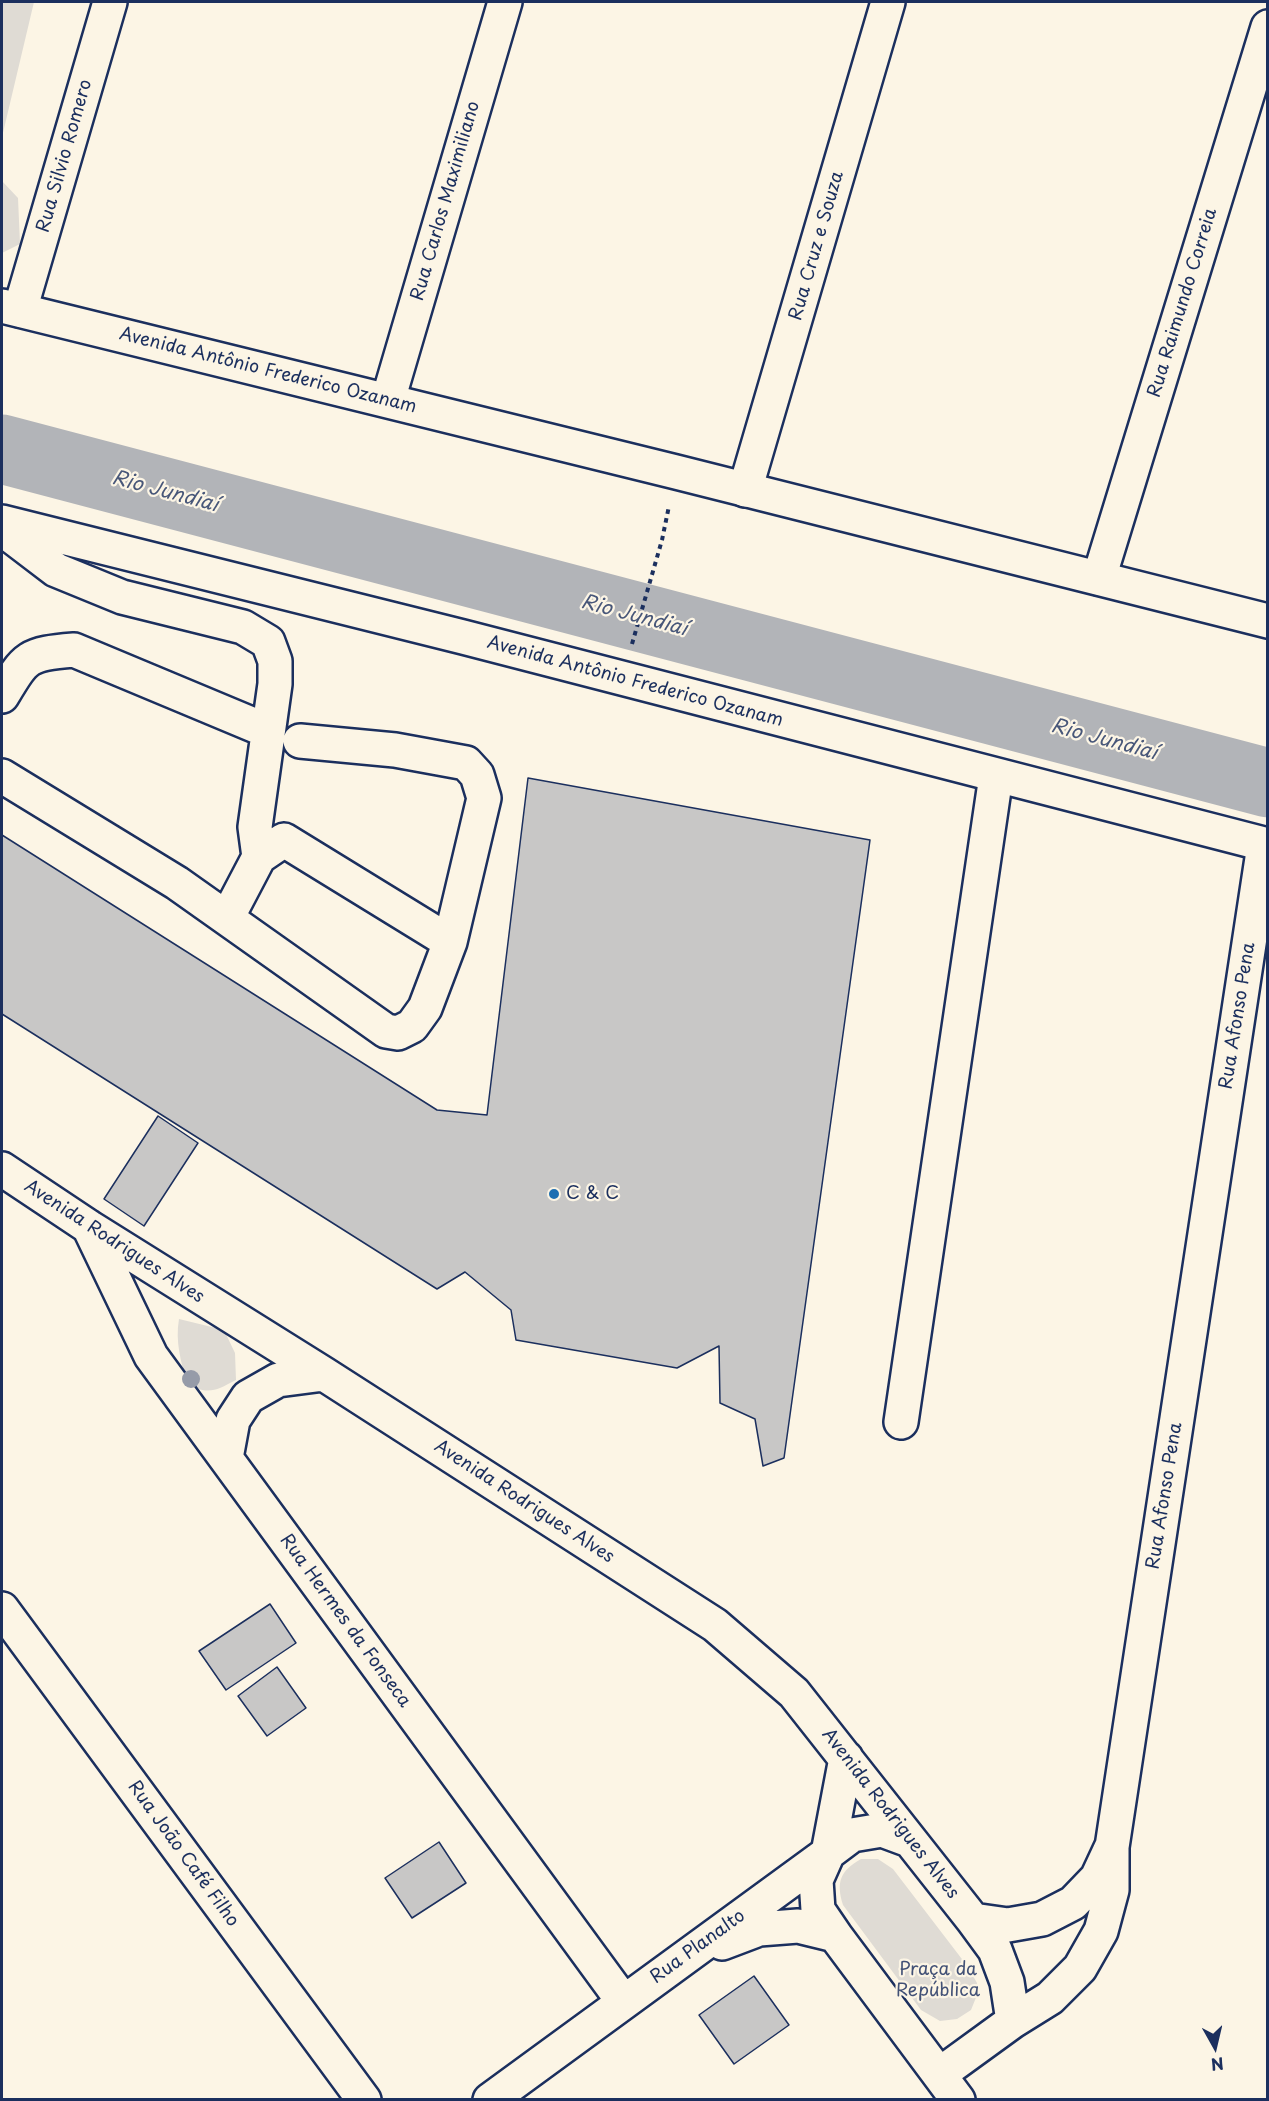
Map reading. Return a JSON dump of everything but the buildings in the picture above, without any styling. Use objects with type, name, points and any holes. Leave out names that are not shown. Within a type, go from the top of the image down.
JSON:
[{"type":"street","name":"Rua Silvio Romero","points":[[11,308],[110,2]]},
{"type":"street","name":"Rua Carlos Maximiliano","points":[[388,400],[505,2]]},
{"type":"street","name":"Rua Cruz e Souza","points":[[746,490],[888,2]]},
{"type":"street","name":"Rua Raimundo Correia","points":[[1099,578],[1268,27]]},
{"type":"street","name":"Avenida Antônio Frederico Ozanam","points":[[11,308],[388,400],[1268,621]]},
{"type":"street","name":"Avenida Antônio Frederico Ozanam","points":[[2,522],[463,637],[1266,845]]},
{"type":"street","points":[[2,529],[56,570],[122,597],[243,627],[268,642],[275,661],[275,672],[255,827],[271,849],[450,942]]},
{"type":"street","points":[[2,696],[21,665],[41,653],[74,650],[268,731]]},
{"type":"street","points":[[2,776],[177,883],[386,1031],[398,1033],[412,1026],[425,1008],[450,942],[484,798],[477,775],[466,764],[395,750],[300,741]]},
{"type":"street","points":[[901,1422],[996,776]]},
{"type":"street","name":"Rua Afonso Pena","points":[[949,2087],[1013,2021],[1050,1998],[1080,1968],[1101,1931],[1112,1890],[1112,1847],[1266,845]]},
{"type":"street","points":[[227,918],[271,849]]},
{"type":"street","name":"Avenida Rodrigues Alves","points":[[2,1169],[89,1227],[324,1374],[715,1625],[794,1693],[973,1920],[994,1950],[1007,1982],[1013,2021]]},
{"type":"street","name":"Rua Hermes da Fonseca","points":[[89,1227],[151,1356],[623,2001]]},
{"type":"street","points":[[226,1458],[233,1420],[248,1397],[278,1380],[324,1374]]},
{"type":"street","name":"Rua João Café Filho","points":[[2,1609],[364,2100]]},
{"type":"street","points":[[846,1758],[828,1853],[816,1880],[818,1910],[949,2087]]},
{"type":"street","name":"Rua Planalto","points":[[490,2100],[852,1835],[882,1830],[909,1840]]},
{"type":"street","points":[[973,1920],[1008,1925],[1042,1919],[1073,1903],[1097,1878],[1112,1847]]},
{"type":"street","points":[[685,1956],[759,1929],[798,1926],[835,1935]]},
{"type":"path","points":[[630,651],[662,540]]},
{"type":"green space","points":[[2,2],[34,2],[2,137]]},
{"type":"green space","points":[[2,181],[18,198],[20,244],[2,253]]},
{"type":"green space","points":[[179,1319],[224,1330],[235,1353],[236,1380],[212,1390],[201,1390],[187,1384],[178,1344]]},
{"type":"green space","name":"Praça da República","points":[[861,1859],[878,1859],[893,1869],[968,1967],[977,1983],[977,1995],[971,2010],[957,2019],[940,2021],[921,2010],[843,1905],[840,1890],[842,1878],[848,1868]]},
{"type":"waterway","name":"Rio Jundiaí","points":[[2,449],[1268,783]]},
{"type":"place","name":"C & C","points":[[554,1194]]}]
